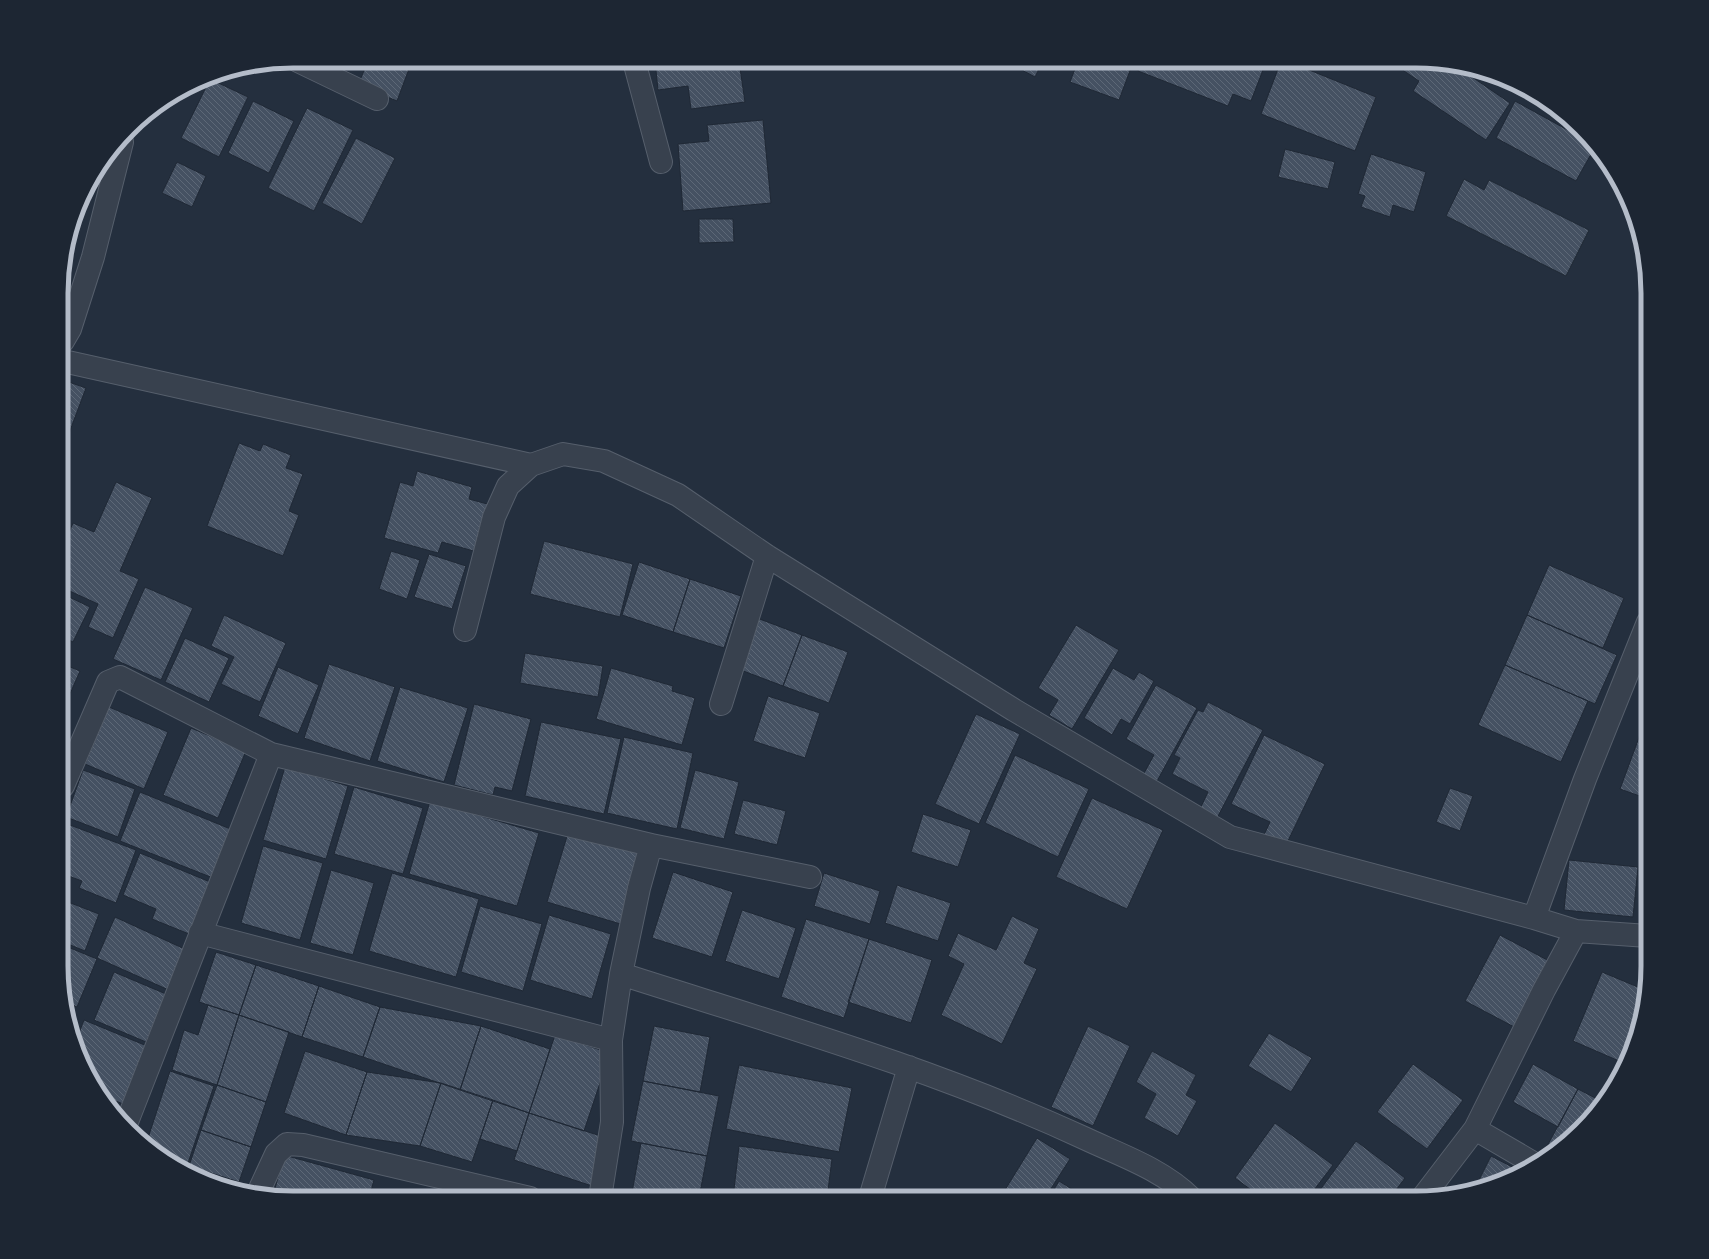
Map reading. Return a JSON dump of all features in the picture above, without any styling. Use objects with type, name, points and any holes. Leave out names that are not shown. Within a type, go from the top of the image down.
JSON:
[{"type":"street","points":[[313,68],[377,99]]},
{"type":"street","points":[[636,68],[661,162]]},
{"type":"street","points":[[68,332],[93,257],[120,149]]},
{"type":"street","points":[[68,362],[531,465]]},
{"type":"street","points":[[465,630],[494,517],[508,486],[531,465],[563,454],[604,461],[678,496],[767,556],[1014,710],[1230,837],[1534,918],[1576,931],[1641,936]]},
{"type":"street","points":[[721,704],[767,556]]},
{"type":"street","points":[[1534,918],[1585,779],[1641,639]]},
{"type":"street","points":[[68,774],[108,682],[120,677],[271,754],[651,845],[810,877]]},
{"type":"street","points":[[128,1119],[271,754]]},
{"type":"street","points":[[601,1191],[612,1122],[610,1040],[621,974],[639,888],[651,845]]},
{"type":"street","points":[[1427,1191],[1475,1129],[1544,990],[1576,931]]},
{"type":"street","points":[[200,933],[610,1040]]},
{"type":"street","points":[[621,974],[909,1067],[1036,1116],[1163,1175],[1182,1191]]},
{"type":"street","points":[[872,1191],[909,1067]]},
{"type":"street","points":[[1475,1129],[1529,1161]]},
{"type":"street","points":[[260,1189],[276,1154],[287,1144],[303,1144],[501,1191]]},
{"type":"building","points":[[365,68],[409,68],[397,101],[358,85]]},
{"type":"building","points":[[656,68],[740,68],[745,102],[691,109],[688,86],[658,90]]},
{"type":"building","points":[[1018,68],[1040,68],[1035,77]]},
{"type":"building","points":[[1075,68],[1131,68],[1119,100],[1070,82]]},
{"type":"building","points":[[1139,68],[1258,68],[1263,70],[1251,101],[1233,94],[1228,106],[1138,71]]},
{"type":"building","points":[[1278,68],[1304,68],[1376,97],[1355,151],[1261,114]]},
{"type":"building","points":[[1400,68],[1431,68],[1468,74],[1510,103],[1486,140],[1413,91],[1419,81]]},
{"type":"building","points":[[216,82],[248,97],[219,157],[181,138],[207,85]]},
{"type":"building","points":[[253,101],[294,121],[269,173],[228,153]]},
{"type":"building","points":[[1515,101],[1575,134],[1592,153],[1576,181],[1496,138]]},
{"type":"building","points":[[307,108],[353,130],[314,211],[268,188]]},
{"type":"building","points":[[763,120],[771,203],[683,211],[678,144],[709,141],[707,125]]},
{"type":"building","points":[[356,138],[395,158],[362,224],[322,203]]},
{"type":"building","points":[[1285,149],[1335,162],[1328,189],[1278,177]]},
{"type":"building","points":[[1371,154],[1426,172],[1414,212],[1393,205],[1390,217],[1361,207],[1365,196],[1358,194]]},
{"type":"building","points":[[177,162],[206,176],[192,207],[162,193]]},
{"type":"building","points":[[1464,179],[1484,190],[1489,180],[1589,230],[1566,276],[1446,216]]},
{"type":"building","points":[[699,219],[733,219],[734,242],[699,243]]},
{"type":"building","points":[[68,382],[86,388],[68,436]]},
{"type":"building","points":[[239,443],[260,451],[263,444],[291,455],[286,468],[303,474],[289,511],[299,515],[283,556],[207,526]]},
{"type":"building","points":[[417,471],[472,487],[469,499],[491,505],[477,552],[442,542],[438,553],[384,538],[400,482],[413,486]]},
{"type":"building","points":[[116,482],[152,498],[120,571],[139,579],[113,638],[88,627],[98,604],[68,590],[68,535],[73,523],[94,532]]},
{"type":"building","points":[[544,541],[633,564],[620,617],[530,594]]},
{"type":"building","points":[[391,551],[420,560],[407,599],[379,589]]},
{"type":"building","points":[[429,554],[466,566],[452,609],[414,597]]},
{"type":"building","points":[[639,562],[690,579],[673,632],[622,615]]},
{"type":"building","points":[[1549,565],[1624,598],[1603,648],[1527,615]]},
{"type":"building","points":[[690,579],[741,596],[724,648],[673,632]]},
{"type":"building","points":[[145,587],[193,608],[161,680],[113,659]]},
{"type":"building","points":[[68,596],[90,607],[73,642],[68,640]]},
{"type":"building","points":[[224,615],[286,643],[260,702],[221,684],[234,657],[211,646]]},
{"type":"building","points":[[1527,615],[1617,655],[1595,704],[1505,665]]},
{"type":"building","points":[[757,618],[802,635],[783,686],[738,669]]},
{"type":"building","points":[[1076,625],[1119,650],[1072,729],[1049,715],[1058,700],[1038,688]]},
{"type":"building","points":[[802,635],[848,652],[829,703],[783,686]]},
{"type":"building","points":[[185,638],[229,658],[209,702],[165,682]]},
{"type":"building","points":[[525,653],[603,666],[598,697],[520,683]]},
{"type":"building","points":[[329,664],[395,687],[370,761],[304,738]]},
{"type":"building","points":[[1505,665],[1588,701],[1561,762],[1478,725]]},
{"type":"building","points":[[68,666],[80,671],[68,698]]},
{"type":"building","points":[[278,667],[319,685],[298,734],[258,716]]},
{"type":"building","points":[[611,668],[673,686],[672,691],[695,698],[682,745],[596,719]]},
{"type":"building","points":[[1113,668],[1134,680],[1139,672],[1154,681],[1130,724],[1121,719],[1112,735],[1084,718]]},
{"type":"building","points":[[1156,685],[1197,708],[1156,783],[1143,775],[1154,755],[1126,739]]},
{"type":"building","points":[[400,687],[468,708],[444,782],[377,761]]},
{"type":"building","points":[[768,696],[820,713],[805,758],[753,741]]},
{"type":"building","points":[[1208,702],[1263,730],[1215,822],[1198,813],[1208,792],[1172,774],[1180,758],[1174,755],[1198,710],[1203,712]]},
{"type":"building","points":[[474,704],[531,719],[512,791],[495,787],[493,795],[454,785]]},
{"type":"building","points":[[109,707],[168,732],[144,789],[85,764]]},
{"type":"building","points":[[976,714],[1020,734],[979,824],[935,804]]},
{"type":"building","points":[[541,722],[621,739],[604,814],[525,796]]},
{"type":"building","points":[[191,728],[246,751],[218,818],[163,795]]},
{"type":"building","points":[[1641,732],[1641,796],[1620,789]]},
{"type":"building","points":[[1264,735],[1325,764],[1285,847],[1263,837],[1270,822],[1231,804]]},
{"type":"building","points":[[624,737],[693,753],[677,829],[607,813]]},
{"type":"building","points":[[1015,755],[1089,789],[1058,857],[985,823]]},
{"type":"building","points":[[285,767],[348,786],[326,859],[263,840]]},
{"type":"building","points":[[83,770],[135,789],[118,837],[68,818],[68,811]]},
{"type":"building","points":[[695,770],[739,782],[724,839],[680,828]]},
{"type":"building","points":[[354,787],[423,808],[403,874],[334,854]]},
{"type":"building","points":[[1450,788],[1473,796],[1460,831],[1436,822]]},
{"type":"building","points":[[140,792],[233,830],[213,878],[120,841]]},
{"type":"building","points":[[1092,798],[1163,830],[1127,909],[1056,877]]},
{"type":"building","points":[[743,800],[786,811],[777,845],[734,834]]},
{"type":"building","points":[[430,801],[539,833],[517,906],[409,874]]},
{"type":"building","points":[[923,814],[971,830],[958,867],[911,852]]},
{"type":"building","points":[[70,825],[136,850],[116,903],[79,888],[82,881],[68,876],[68,831]]},
{"type":"building","points":[[568,833],[644,855],[624,925],[547,902]]},
{"type":"building","points":[[263,846],[323,863],[300,940],[241,923]]},
{"type":"building","points":[[140,853],[215,884],[194,936],[152,919],[156,909],[123,895]]},
{"type":"building","points":[[1569,860],[1638,867],[1633,917],[1564,910]]},
{"type":"building","points":[[331,870],[374,883],[353,955],[310,943]]},
{"type":"building","points":[[673,872],[733,892],[712,957],[652,938]]},
{"type":"building","points":[[392,873],[479,899],[456,977],[369,951]]},
{"type":"building","points":[[824,873],[880,891],[870,924],[814,906]]},
{"type":"building","points":[[897,885],[951,903],[938,941],[885,923]]},
{"type":"building","points":[[68,902],[99,914],[85,951],[68,944]]},
{"type":"building","points":[[480,906],[542,924],[523,991],[461,972]]},
{"type":"building","points":[[742,910],[796,928],[779,979],[725,961]]},
{"type":"building","points":[[549,915],[611,934],[592,999],[530,980]]},
{"type":"building","points":[[1012,916],[1039,929],[1024,963],[1037,969],[1002,1044],[941,1015],[964,964],[948,956],[958,933],[996,950]]},
{"type":"building","points":[[115,917],[189,951],[171,991],[97,958]]},
{"type":"building","points":[[806,919],[869,939],[844,1018],[781,997]]},
{"type":"building","points":[[1500,935],[1553,963],[1518,1029],[1465,1001]]},
{"type":"building","points":[[869,939],[932,960],[911,1023],[848,1002]]},
{"type":"building","points":[[68,947],[97,959],[77,1007],[71,1005],[68,981]]},
{"type":"building","points":[[216,952],[256,965],[239,1015],[199,1002]]},
{"type":"building","points":[[256,965],[319,986],[302,1037],[239,1015]]},
{"type":"building","points":[[114,972],[166,994],[146,1042],[94,1020]]},
{"type":"building","points":[[1602,972],[1640,988],[1637,1010],[1630,1035],[1619,1061],[1573,1041]]},
{"type":"building","points":[[319,986],[380,1007],[363,1057],[302,1037]]},
{"type":"building","points":[[208,1005],[239,1015],[217,1085],[172,1070],[184,1030],[198,1035]]},
{"type":"building","points":[[380,1007],[481,1026],[460,1090],[363,1057]]},
{"type":"building","points":[[239,1015],[289,1032],[266,1102],[217,1085]]},
{"type":"building","points":[[84,1020],[147,1046],[123,1104],[111,1099],[98,1079],[91,1066],[79,1034]]},
{"type":"building","points":[[481,1026],[550,1049],[529,1113],[460,1090]]},
{"type":"building","points":[[654,1026],[710,1037],[700,1092],[643,1081]]},
{"type":"building","points":[[1088,1026],[1130,1046],[1093,1126],[1051,1107]]},
{"type":"building","points":[[1269,1033],[1312,1058],[1291,1092],[1248,1066]]},
{"type":"building","points":[[555,1035],[610,1053],[584,1131],[529,1113]]},
{"type":"building","points":[[305,1051],[367,1072],[346,1135],[284,1113]]},
{"type":"building","points":[[1152,1051],[1196,1075],[1186,1095],[1197,1101],[1178,1136],[1144,1118],[1156,1094],[1136,1082]]},
{"type":"building","points":[[1413,1064],[1463,1100],[1427,1149],[1377,1112]]},
{"type":"building","points":[[1533,1064],[1578,1089],[1558,1127],[1513,1102]]},
{"type":"building","points":[[739,1065],[852,1088],[839,1152],[726,1129]]},
{"type":"building","points":[[170,1071],[214,1086],[188,1163],[177,1159],[148,1138]]},
{"type":"building","points":[[367,1072],[441,1083],[420,1146],[346,1135]]},
{"type":"building","points":[[643,1081],[719,1096],[707,1156],[631,1141]]},
{"type":"building","points":[[441,1083],[493,1100],[472,1162],[420,1146]]},
{"type":"building","points":[[217,1085],[266,1102],[251,1147],[201,1130]]},
{"type":"building","points":[[1578,1089],[1598,1099],[1575,1125],[1545,1151]]},
{"type":"building","points":[[493,1100],[529,1113],[517,1151],[480,1139]]},
{"type":"building","points":[[529,1113],[607,1138],[592,1186],[514,1160]]},
{"type":"building","points":[[1275,1123],[1333,1165],[1313,1191],[1253,1191],[1235,1178]]},
{"type":"building","points":[[201,1130],[251,1147],[239,1182],[189,1166]]},
{"type":"building","points":[[1037,1138],[1070,1159],[1049,1191],[1004,1191]]},
{"type":"building","points":[[1356,1141],[1405,1178],[1395,1191],[1319,1191]]},
{"type":"building","points":[[641,1143],[707,1156],[700,1191],[632,1191]]},
{"type":"building","points":[[739,1146],[832,1159],[828,1191],[734,1191]]},
{"type":"building","points":[[284,1155],[374,1180],[371,1191],[274,1191]]},
{"type":"building","points":[[1491,1156],[1515,1168],[1489,1179],[1478,1182]]},
{"type":"building","points":[[1059,1181],[1075,1191],[1053,1191]]}]
